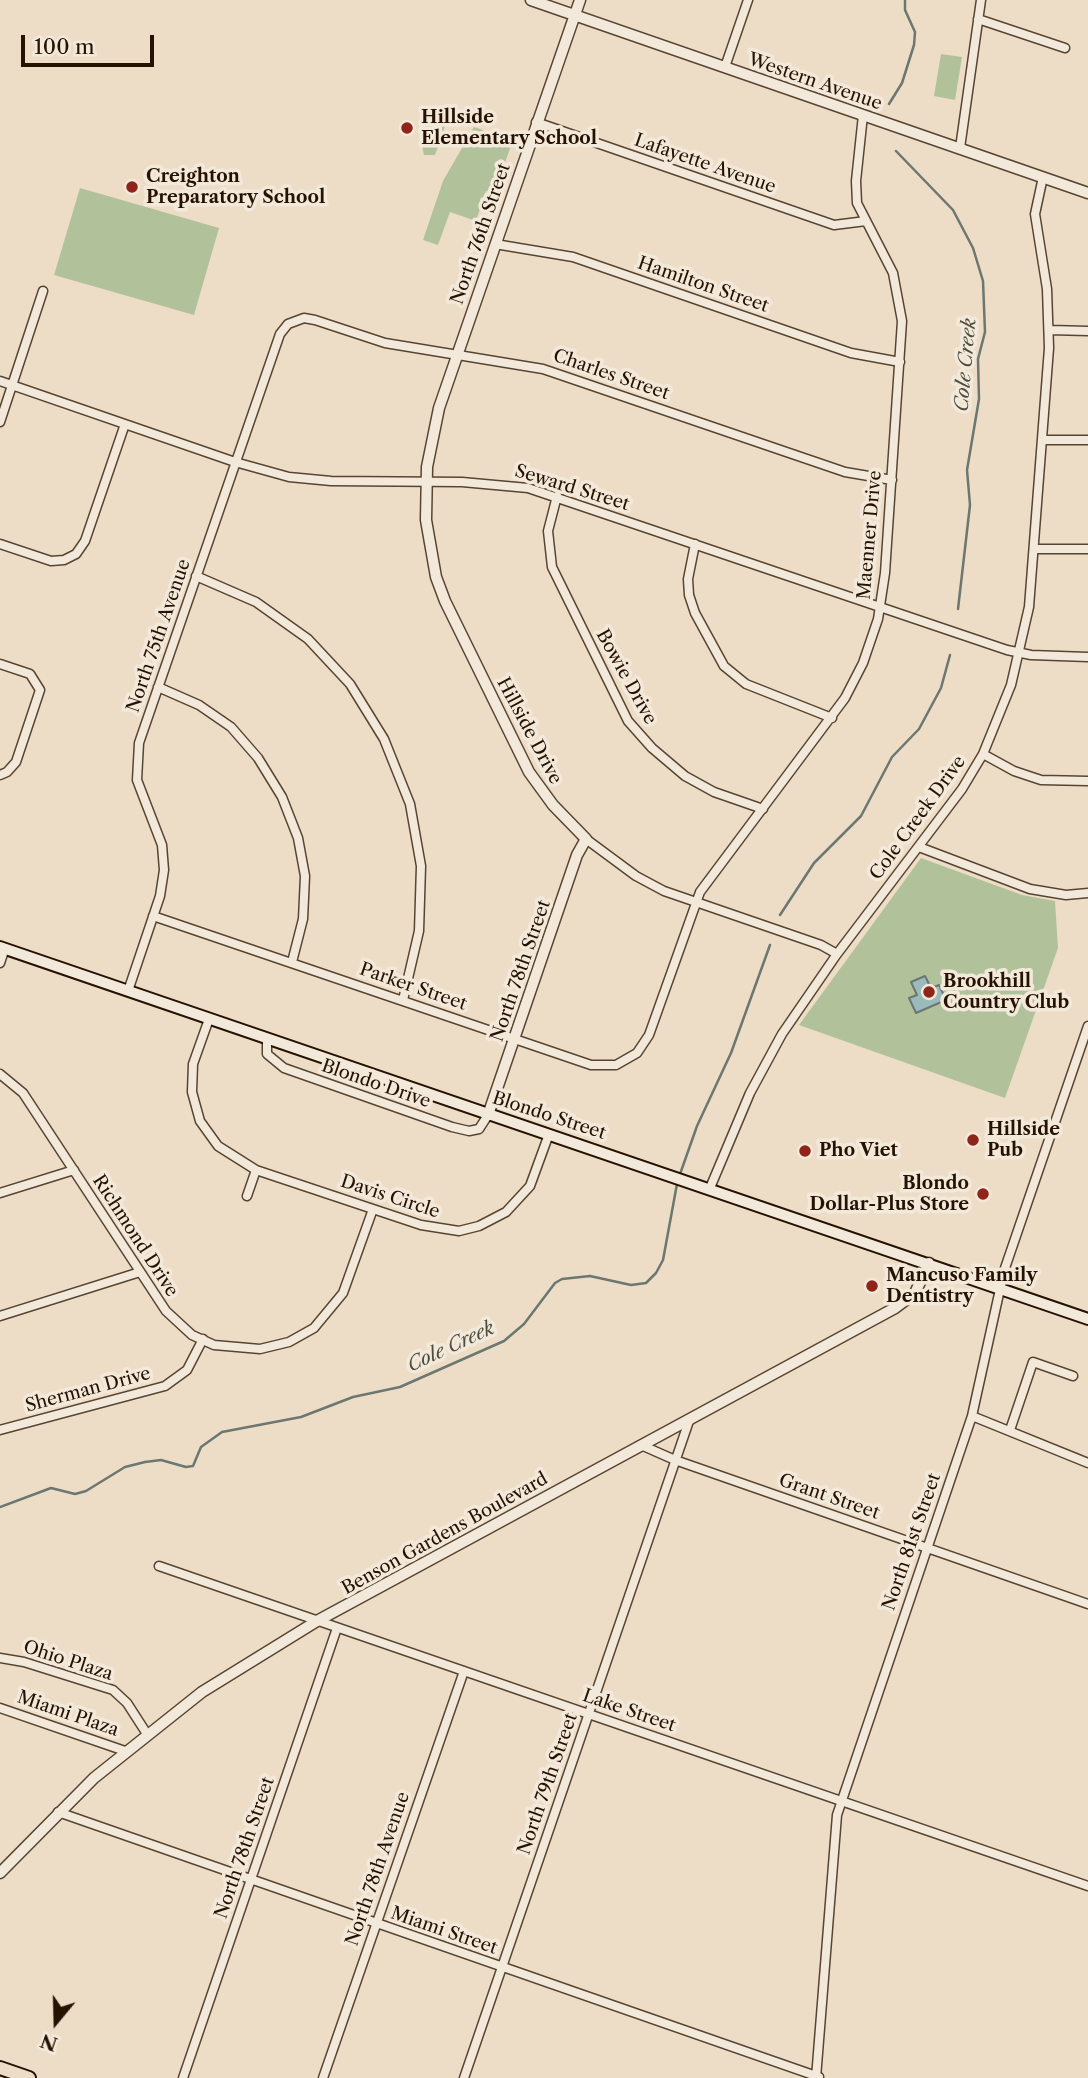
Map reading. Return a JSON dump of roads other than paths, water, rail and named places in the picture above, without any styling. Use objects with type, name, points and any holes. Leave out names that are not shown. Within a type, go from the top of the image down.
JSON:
[{"type":"main road","name":"Blondo Street","points":[[3,947],[1088,1319]]},
{"type":"main road","points":[[0,2068],[29,2078]]},
{"type":"street","name":"Western Avenue","points":[[531,0],[1088,193]]},
{"type":"street","name":"North 76th Street","points":[[425,481],[434,425],[580,0]]},
{"type":"street","points":[[724,67],[748,0]]},
{"type":"street","points":[[960,148],[981,0]]},
{"type":"street","points":[[978,19],[1065,48]]},
{"type":"street","name":"Maenner Drive","points":[[650,1032],[702,888],[832,718],[863,663],[880,607],[892,480],[902,321],[897,287],[887,258],[866,222],[855,192],[863,115]]},
{"type":"street","name":"Lafayette Avenue","points":[[536,122],[834,225],[866,222]]},
{"type":"street","name":"Cole Creek Drive","points":[[710,1188],[737,1121],[787,1027],[837,954],[919,848],[983,754],[1004,704],[1020,653],[1029,607],[1043,440],[1049,330],[1047,289],[1035,214],[1043,177]]},
{"type":"street","name":"Hamilton Street","points":[[495,244],[573,257],[851,353],[900,362]]},
{"type":"street","points":[[0,422],[43,291]]},
{"type":"street","name":"North 75th Avenue","points":[[128,991],[162,885],[163,856],[158,834],[141,798],[136,767],[139,743],[280,334],[295,320],[314,320]]},
{"type":"street","name":"Charles Street","points":[[314,320],[385,343],[544,369],[845,472],[892,480]]},
{"type":"street","points":[[1049,330],[1088,331]]},
{"type":"street","name":"Seward Street","points":[[0,381],[235,462],[305,479],[503,484],[557,496],[1020,653],[1088,657]]},
{"type":"street","points":[[0,544],[51,561],[65,560],[81,548],[125,424]]},
{"type":"street","points":[[1043,440],[1088,440]]},
{"type":"street","name":"Hillside Drive","points":[[425,481],[430,549],[445,601],[529,772],[553,805],[586,839],[636,876],[696,903],[821,945],[837,954]]},
{"type":"street","name":"Bowie Drive","points":[[557,496],[548,531],[552,567],[628,721],[652,748],[685,776],[714,792],[763,809]]},
{"type":"street","points":[[695,544],[688,579],[689,595],[695,614],[724,666],[746,684],[832,718]]},
{"type":"street","points":[[1034,549],[1088,549]]},
{"type":"street","points":[[196,576],[257,602],[308,639],[350,684],[384,739],[410,804],[421,866],[419,931],[403,1000]]},
{"type":"street","points":[[0,664],[30,674],[40,690],[16,762],[0,775]]},
{"type":"street","points":[[158,687],[199,705],[231,727],[258,758],[282,797],[298,838],[305,876],[303,919],[292,962]]},
{"type":"street","points":[[983,754],[1014,771],[1041,780],[1088,781]]},
{"type":"street","name":"North 78th Street","points":[[488,1115],[577,855],[586,839]]},
{"type":"street","points":[[919,848],[1035,890],[1066,894],[1088,893]]},
{"type":"street","name":"Parker Street","points":[[153,916],[591,1065],[607,1067],[633,1057],[650,1032]]},
{"type":"street","points":[[0,963],[3,947]]},
{"type":"street","name":"Davis Circle","points":[[209,1019],[192,1073],[196,1110],[204,1129],[218,1146],[256,1170],[439,1230],[460,1231],[480,1226],[506,1212],[525,1194],[549,1134]]},
{"type":"street","name":"North 81st Street","points":[[818,2077],[840,1801],[972,1416],[999,1288],[1088,1026]]},
{"type":"street","name":"Blondo Drive","points":[[267,1039],[267,1054],[284,1068],[452,1127],[475,1130],[484,1125],[488,1115]]},
{"type":"street","name":"Richmond Drive","points":[[0,1074],[23,1093],[173,1319],[203,1339],[231,1349],[260,1349],[289,1342],[314,1328],[343,1293],[373,1209]]},
{"type":"street","points":[[0,1194],[74,1170]]},
{"type":"street","points":[[247,1196],[256,1170]]},
{"type":"street","name":"Benson Gardens Boulevard","points":[[0,1873],[58,1812],[125,1751],[202,1692],[317,1621],[906,1302],[919,1288],[929,1264]]},
{"type":"street","points":[[0,1315],[140,1272]]},
{"type":"street","name":"Sherman Drive","points":[[0,1430],[165,1386],[187,1370],[203,1339]]},
{"type":"street","points":[[1010,1430],[1033,1363],[1073,1376]]},
{"type":"street","points":[[972,1416],[1088,1463]]},
{"type":"street","name":"North 79th Street","points":[[464,2078],[688,1421]]},
{"type":"street","name":"Grant Street","points":[[641,1445],[675,1460],[1088,1604]]},
{"type":"street","name":"Lake Street","points":[[159,1566],[1088,1886]]},
{"type":"street","name":"North 78th Street","points":[[183,2078],[337,1628]]},
{"type":"street","name":"Ohio Plaza","points":[[0,1658],[24,1662],[113,1690],[127,1703],[147,1734]]},
{"type":"street","name":"North 78th Avenue","points":[[323,2078],[464,1671]]},
{"type":"street","name":"Miami Plaza","points":[[0,1708],[125,1751]]},
{"type":"street","name":"Miami Street","points":[[58,1812],[818,2077]]},
{"type":"water","name":"Brookhill Country Club","points":[[925,976],[931,988],[939,985],[946,1000],[916,1013],[909,998],[917,995],[911,982]]},
{"type":"waterway","name":"Cole Creek","points":[[889,104],[902,83],[914,45],[915,32],[905,10],[905,0]]},
{"type":"waterway","name":"Cole Creek","points":[[896,151],[953,210],[973,248],[983,281],[985,332],[978,359],[979,399],[967,470],[970,505],[958,609]]},
{"type":"waterway","name":"Cole Creek","points":[[780,915],[814,863],[861,816],[892,757],[919,729],[941,688],[950,655]]},
{"type":"waterway","name":"Cole Creek","points":[[679,1177],[697,1126],[731,1053],[770,945]]},
{"type":"waterway","name":"Cole Creek","points":[[0,1507],[51,1488],[75,1494],[86,1491],[125,1467],[145,1462],[161,1460],[186,1467],[193,1466],[201,1447],[222,1432],[301,1417],[353,1397],[400,1387],[504,1341],[524,1324],[555,1283],[562,1279],[590,1276],[631,1285],[646,1283],[663,1260],[677,1184]]},
{"type":"place","name":"Hillside Elementary School","points":[[407,128]]},
{"type":"place","name":"Creighton Preparatory School","points":[[132,187]]},
{"type":"place","name":"Brookhill Country Club","points":[[929,992]]},
{"type":"place","name":"Hillside Pub","points":[[973,1140]]},
{"type":"place","name":"Pho Viet","points":[[805,1151]]},
{"type":"place","name":"Blondo Dollar-Plus Store","points":[[983,1194]]},
{"type":"place","name":"Mancuso Family Dentistry","points":[[872,1286]]}]
